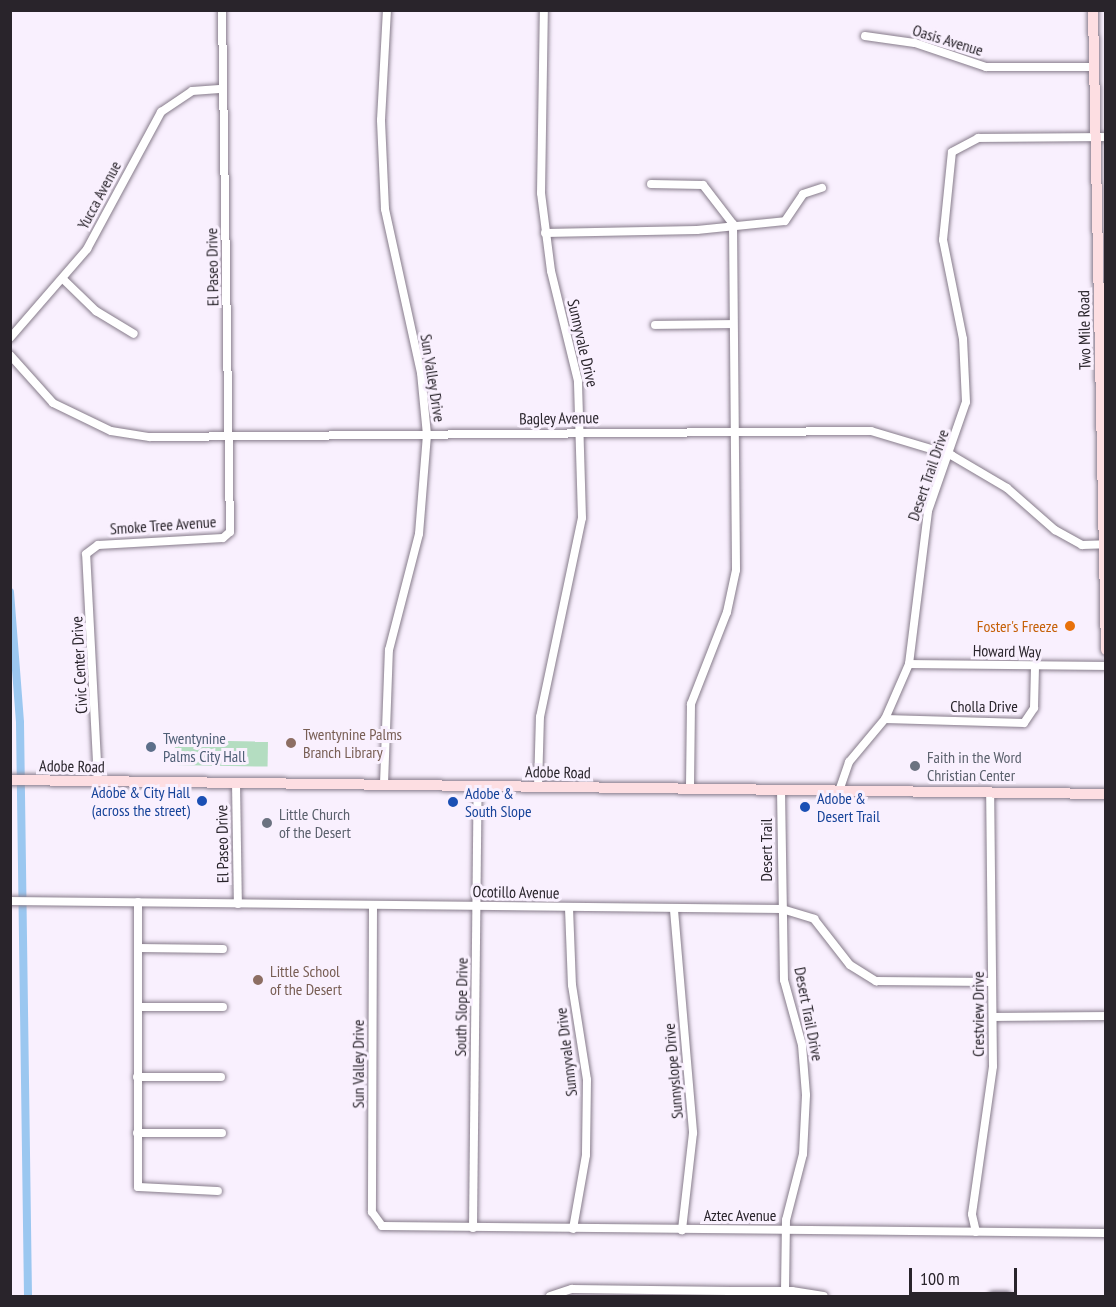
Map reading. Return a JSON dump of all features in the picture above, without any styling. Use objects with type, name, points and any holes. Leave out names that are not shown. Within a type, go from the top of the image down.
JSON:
[{"type":"main road","name":"Two Mile Road","points":[[1093,10],[1094,67],[1100,137],[1106,650]]},
{"type":"main road","name":"Adobe Road","points":[[10,780],[1106,794]]},
{"type":"street","name":"El Paseo Drive","points":[[222,10],[231,524]]},
{"type":"street","name":"Sun Valley Drive","points":[[384,784],[389,650],[419,534],[427,435],[421,373],[385,209],[381,120],[387,10]]},
{"type":"street","name":"Sunnyvale Drive","points":[[538,787],[543,698],[582,518],[582,434],[576,371],[545,234],[539,152],[544,10]]},
{"type":"street","name":"Oasis Avenue","points":[[865,36],[915,43],[986,67],[1094,67]]},
{"type":"street","name":"Yucca Avenue","points":[[10,338],[64,280],[102,224],[161,112],[192,91],[223,89]]},
{"type":"street","name":"Desert Trail Drive","points":[[839,791],[849,762],[885,719],[909,664],[928,511],[951,455],[966,402],[966,365],[943,240],[952,152],[978,138],[1100,137]]},
{"type":"street","points":[[651,184],[703,185],[733,224],[734,584],[694,688],[690,789]]},
{"type":"street","points":[[545,234],[785,221],[803,194],[822,188]]},
{"type":"street","points":[[64,280],[96,311],[134,334]]},
{"type":"street","points":[[655,325],[733,324]]},
{"type":"street","name":"Bagley Avenue","points":[[10,355],[53,403],[111,431],[230,440],[735,430],[871,430],[951,455],[1007,488],[1055,530],[1082,544],[1104,544]]},
{"type":"street","name":"Smoke Tree Avenue","points":[[89,549],[124,542],[223,538],[231,524]]},
{"type":"street","name":"Civic Center Drive","points":[[89,549],[98,781]]},
{"type":"street","name":"Howard Way","points":[[909,664],[1106,666]]},
{"type":"street","name":"Cholla Drive","points":[[885,719],[1023,723],[1034,708],[1035,666]]},
{"type":"street","name":"El Paseo Drive","points":[[236,783],[238,904]]},
{"type":"street","name":"South Slope Drive","points":[[473,1228],[478,786]]},
{"type":"street","name":"Desert Trail","points":[[781,790],[782,909]]},
{"type":"street","name":"Crestview Drive","points":[[976,1232],[972,1214],[990,1098],[993,1017],[990,793]]},
{"type":"street","name":"Ocotillo Avenue","points":[[10,901],[674,910],[782,909],[813,919],[850,965],[876,981],[992,982]]},
{"type":"street","points":[[138,902],[138,1187],[218,1191]]},
{"type":"street","name":"Sun Valley Drive","points":[[374,906],[376,1221]]},
{"type":"street","name":"Sunnyvale Drive","points":[[569,908],[572,985],[587,1080],[586,1155],[573,1228]]},
{"type":"street","name":"Desert Trail Drive","points":[[782,909],[784,980],[802,1045],[806,1095],[803,1154],[785,1230],[785,1291]]},
{"type":"street","name":"Sunnyslope Drive","points":[[674,910],[693,1134],[682,1230]]},
{"type":"street","points":[[138,948],[223,949]]},
{"type":"street","points":[[138,1007],[223,1007]]},
{"type":"street","points":[[993,1017],[1106,1016]]},
{"type":"street","points":[[137,1077],[221,1077]]},
{"type":"street","points":[[137,1134],[222,1134]]},
{"type":"street","name":"Aztec Avenue","points":[[376,1221],[391,1227],[1106,1233]]},
{"type":"street","points":[[550,1296],[572,1289],[730,1294],[785,1291],[824,1296]]},
{"type":"street","points":[[993,1296],[1007,1296]]},
{"type":"green space","points":[[175,740],[268,742],[268,767],[175,765]]},
{"type":"waterway","points":[[10,592],[20,723],[28,1296]]},
{"type":"place","name":"Foster's Freeze","points":[[1070,626]]},
{"type":"place","name":"Twentynine Palms Branch Library","points":[[291,743]]},
{"type":"place","name":"Twentynine Palms City Hall","points":[[151,747]]},
{"type":"place","name":"Faith in the Word Christian Center","points":[[915,766]]},
{"type":"place","name":"Adobe & City Hall (across the street)","points":[[202,801]]},
{"type":"place","name":"Adobe & South Slope","points":[[453,802]]},
{"type":"place","name":"Adobe & Desert Trail","points":[[805,807]]},
{"type":"place","name":"Little Church of the Desert","points":[[267,823]]},
{"type":"place","name":"Little School of the Desert","points":[[258,980]]}]
